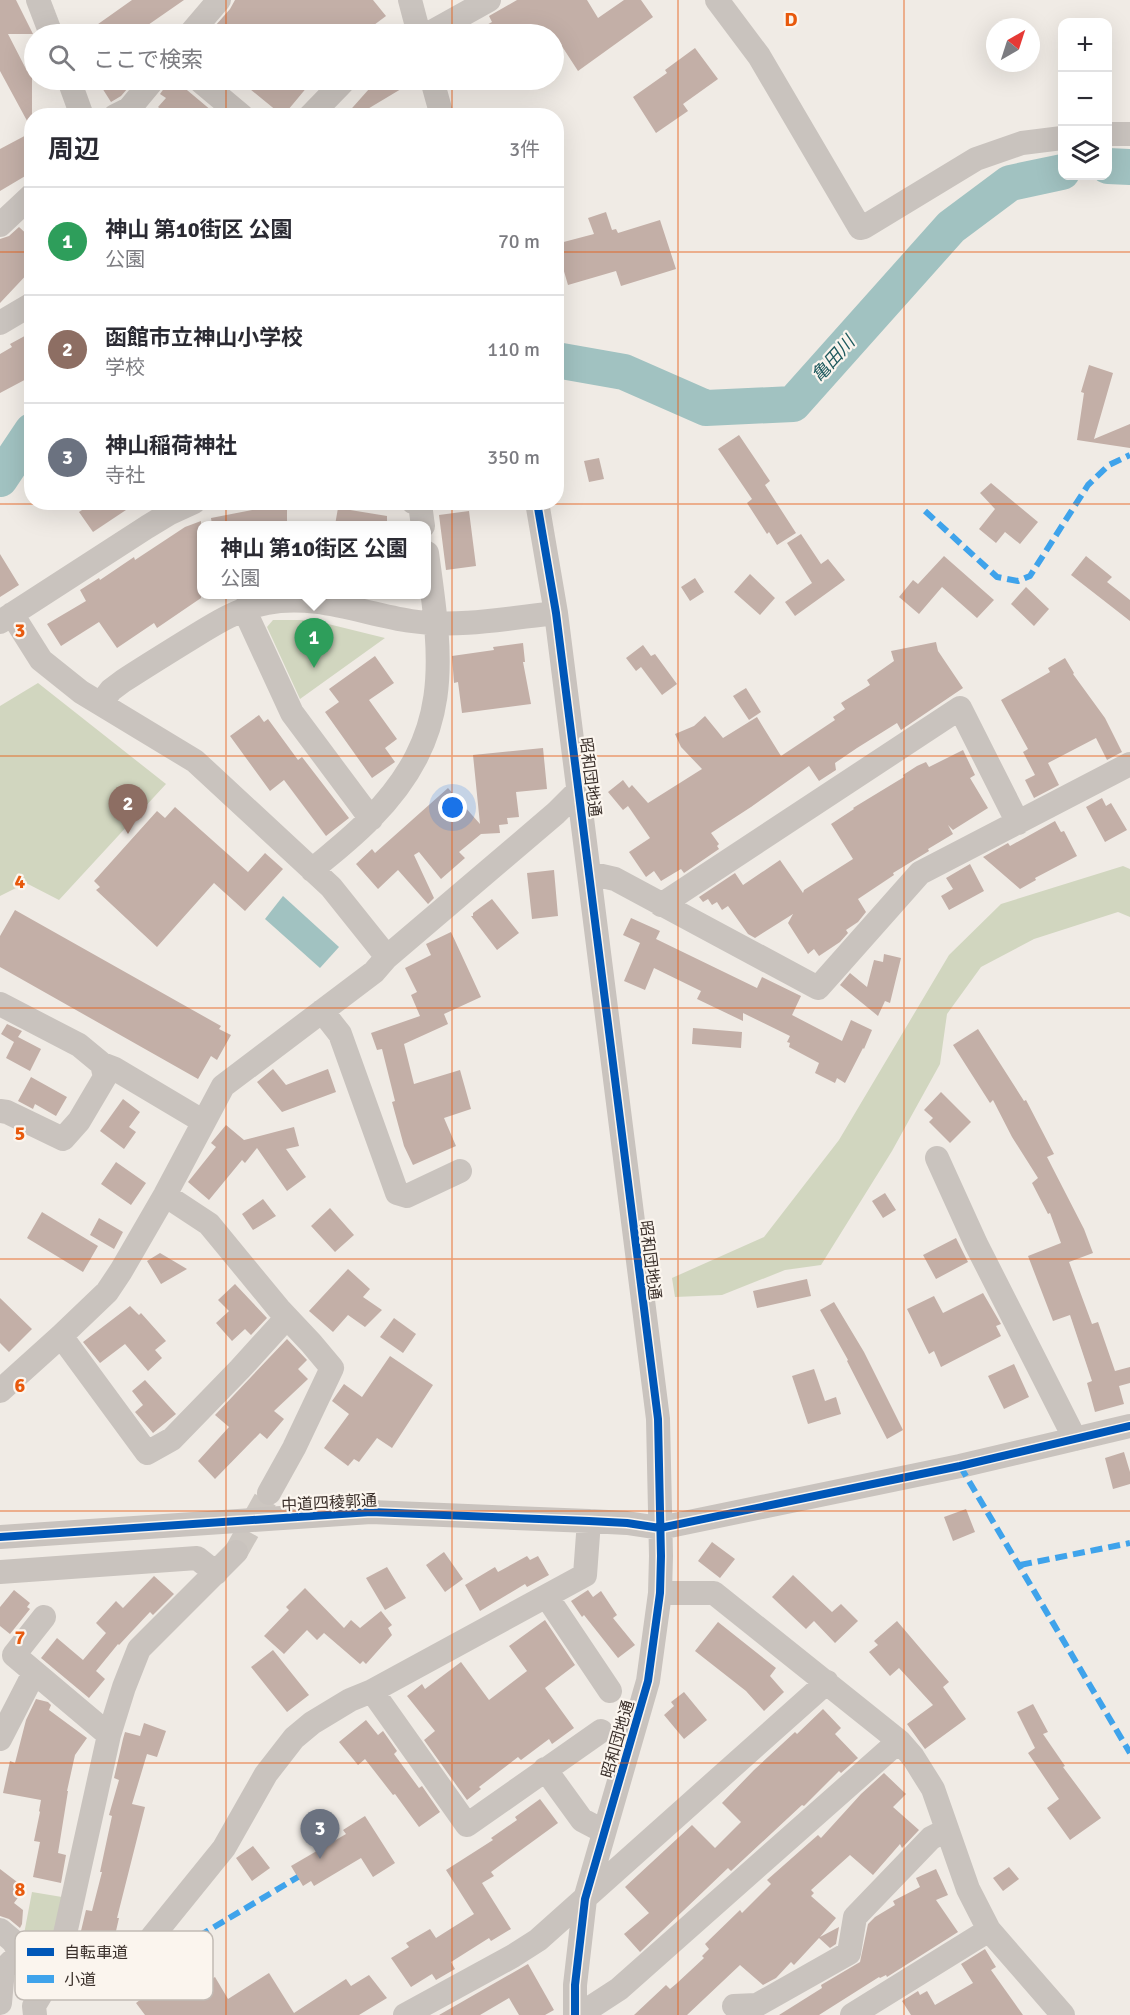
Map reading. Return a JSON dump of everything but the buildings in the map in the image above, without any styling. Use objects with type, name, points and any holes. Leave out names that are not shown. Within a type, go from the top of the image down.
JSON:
[{"type":"street","points":[[38,0],[47,24]]},
{"type":"street","points":[[199,24],[219,0]]},
{"type":"street","points":[[410,0],[416,24]]},
{"type":"street","points":[[446,24],[489,0]]},
{"type":"street","points":[[717,0],[759,57],[860,228],[976,159],[1022,143],[1058,138]]},
{"type":"street","points":[[73,90],[79,108]]},
{"type":"street","points":[[131,108],[145,90]]},
{"type":"street","points":[[211,90],[232,108]]},
{"type":"street","points":[[318,108],[335,90]]},
{"type":"street","points":[[435,90],[440,108]]},
{"type":"street","points":[[1112,135],[1130,134]]},
{"type":"street","points":[[0,225],[24,202]]},
{"type":"street","points":[[0,323],[24,309]]},
{"type":"street","points":[[178,510],[147,526],[6,618],[41,660],[81,692],[195,761],[331,887],[387,957]]},
{"type":"street","name":"昭和団地通","points":[[538,510],[556,613],[658,1419],[660,1593],[648,1681],[585,1899],[575,1985],[577,2015]]},
{"type":"street","points":[[312,870],[370,819],[399,786],[416,760],[433,715],[438,683],[436,622],[431,588]]},
{"type":"street","points":[[101,703],[111,690],[123,681],[225,617],[267,603],[291,600],[316,602],[412,621],[436,622],[466,623],[556,613]]},
{"type":"street","points":[[244,609],[292,713],[370,819]]},
{"type":"street","points":[[661,905],[960,708],[1018,822]]},
{"type":"street","points":[[589,873],[615,879],[818,988],[920,873],[1130,764]]},
{"type":"street","points":[[2,1375],[62,1336],[107,1292],[165,1195],[223,1086],[374,972],[387,957],[556,813],[579,790]]},
{"type":"street","points":[[0,1004],[79,1045],[102,1064],[116,1069],[194,1116]]},
{"type":"street","points":[[322,1011],[340,1034],[397,1193],[407,1196],[460,1171]]},
{"type":"street","points":[[0,1111],[7,1112],[63,1139],[78,1121],[105,1077],[102,1064]]},
{"type":"street","points":[[937,1158],[976,1244],[1075,1439]]},
{"type":"street","points":[[165,1195],[209,1224],[279,1309],[332,1368],[294,1448],[269,1493]]},
{"type":"street","points":[[62,1336],[147,1454],[172,1439],[279,1325]]},
{"type":"street","points":[[660,1528],[960,1466],[1130,1426]]},
{"type":"street","name":"中道四稜郭通","points":[[0,1536],[371,1512],[627,1523],[660,1528]]},
{"type":"street","points":[[157,1931],[224,1848],[266,1774],[294,1738],[312,1723],[350,1700],[372,1691],[585,1575],[589,1521]]},
{"type":"street","points":[[66,1931],[109,1735],[139,1649],[236,1552]]},
{"type":"street","points":[[0,1572],[196,1558],[216,1573]]},
{"type":"street","points":[[660,1593],[714,1593],[898,1741],[913,1757],[933,1789],[968,1889],[989,1930],[1063,2015]]},
{"type":"street","points":[[548,1597],[610,1690]]},
{"type":"street","points":[[44,1617],[14,1655],[109,1735]]},
{"type":"street","points":[[0,1739],[34,1673]]},
{"type":"street","points":[[420,2011],[538,1940],[827,1683]]},
{"type":"street","points":[[372,1691],[467,1826],[601,1731]]},
{"type":"street","points":[[577,2015],[619,1989],[898,1741]]},
{"type":"street","points":[[545,1769],[582,1820],[603,1831]]},
{"type":"street","points":[[734,2006],[757,2005],[849,1953],[855,1917],[930,1838],[947,1830]]},
{"type":"street","points":[[0,1930],[15,1944]]},
{"type":"street","points":[[852,2015],[989,1930]]},
{"type":"street","points":[[0,2003],[3,1971],[15,1958]]},
{"type":"street","points":[[35,2015],[34,2006],[38,2000]]},
{"type":"green space","points":[[273,620],[312,620],[385,638],[300,699],[267,627]]},
{"type":"green space","points":[[38,683],[166,784],[59,900],[26,883],[0,896],[0,706]]},
{"type":"green space","points":[[1123,866],[1130,869],[1130,917],[1118,912],[1034,939],[981,967],[947,1014],[940,1064],[892,1151],[821,1265],[785,1270],[722,1295],[675,1297],[672,1278],[764,1237],[839,1140],[949,955],[1001,904]]},
{"type":"green space","points":[[32,1892],[62,1897],[55,1931],[25,1931]]},
{"type":"water","points":[[283,896],[339,947],[320,968],[265,919]]},
{"type":"waterway","name":"亀田川","points":[[1112,166],[1130,167]]},
{"type":"waterway","name":"亀田川","points":[[564,361],[624,372],[706,408],[793,404],[951,227],[1010,183],[1058,173]]},
{"type":"waterway","name":"亀田川","points":[[0,479],[24,443]]},
{"type":"tunnel","points":[[236,1552],[269,1493]]},
{"type":"marked path","points":[[925,511],[997,577],[1018,581],[1030,576],[1088,485],[1109,465],[1130,455]]},
{"type":"marked path","points":[[960,1466],[1130,1753]]},
{"type":"marked path","points":[[1020,1565],[1130,1543]]},
{"type":"marked path","points":[[207,1931],[298,1877]]},
{"type":"cycle path","points":[[538,510],[556,613],[658,1419],[660,1593],[648,1681],[585,1899],[575,1985],[575,2015]]},
{"type":"cycle path","points":[[0,1537],[371,1512],[627,1523],[660,1528],[960,1466],[1130,1426]]},
{"type":"place","name":"神山 第10街区 公園","points":[[314,668]]},
{"type":"place","name":"函館市立神山小学校","points":[[128,834]]},
{"type":"place","name":"神山稲荷神社","points":[[320,1859]]}]
